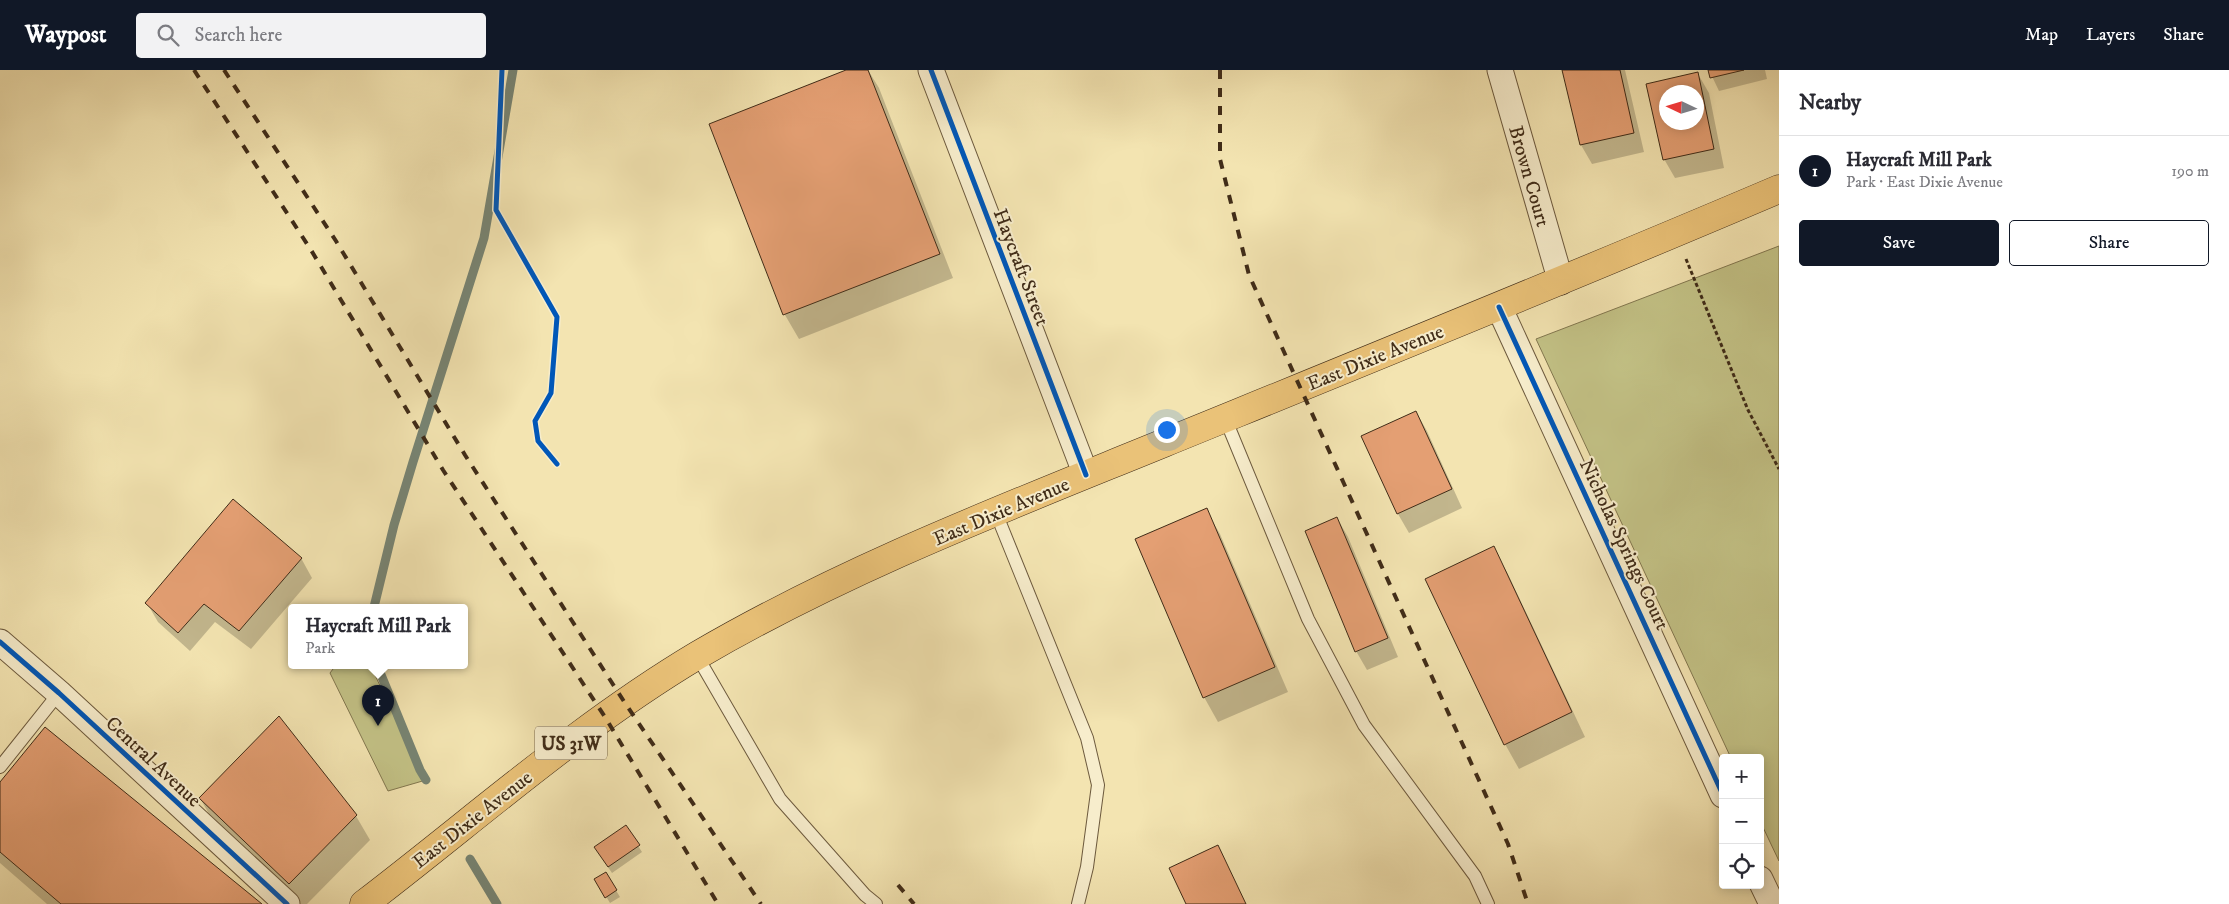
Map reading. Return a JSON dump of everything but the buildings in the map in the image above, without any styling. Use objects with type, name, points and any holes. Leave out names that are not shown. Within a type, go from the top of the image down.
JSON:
[{"type":"main road","name":"East Dixie Avenue","points":[[364,904],[493,802],[625,703],[697,656],[800,600],[1086,475],[1561,282],[1779,189]]},
{"type":"street","name":"Haycraft Street","points":[[931,70],[1086,475]]},
{"type":"street","name":"Brown Court","points":[[1500,70],[1561,282]]},
{"type":"street","name":"Nicholas Springs Court","points":[[1499,307],[1719,786]]},
{"type":"street","name":"Central Avenue","points":[[0,642],[59,693],[287,904]]},
{"type":"street","points":[[1764,887],[1772,904]]},
{"type":"lane","points":[[1225,418],[1308,619],[1364,724],[1475,876],[1488,904]]},
{"type":"lane","points":[[996,513],[1088,738],[1098,785],[1087,867],[1078,904]]},
{"type":"lane","points":[[697,656],[780,799],[865,895],[876,904]]},
{"type":"lane","points":[[0,767],[59,693]]},
{"type":"path","points":[[1675,233],[1748,410],[1779,469]]},
{"type":"shaded area","points":[[1779,246],[1779,861],[1764,829],[1764,754],[1729,754],[1536,339]]},
{"type":"shaded area","points":[[333,669],[372,669],[426,780],[388,791],[330,673]]},
{"type":"waterway","points":[[375,604],[394,525],[484,238],[513,70]]},
{"type":"waterway","points":[[379,669],[420,770],[426,780]]},
{"type":"waterway","points":[[470,859],[497,904]]},
{"type":"railway","points":[[194,70],[311,250],[443,470],[605,717],[718,904]]},
{"type":"railway","points":[[224,70],[336,241],[465,455],[625,703],[761,904]]},
{"type":"railway","points":[[1220,70],[1220,159],[1249,275],[1508,844],[1528,904]]},
{"type":"railway","points":[[898,885],[914,904]]},
{"type":"cycle path","points":[[502,70],[496,210],[557,317],[551,393],[535,421],[538,441],[557,464]]},
{"type":"cycle path","points":[[931,70],[1086,475]]},
{"type":"cycle path","points":[[1499,307],[1719,786]]},
{"type":"cycle path","points":[[0,642],[59,693],[287,904]]},
{"type":"place","name":"Haycraft Mill Park","points":[[378,726]]}]
